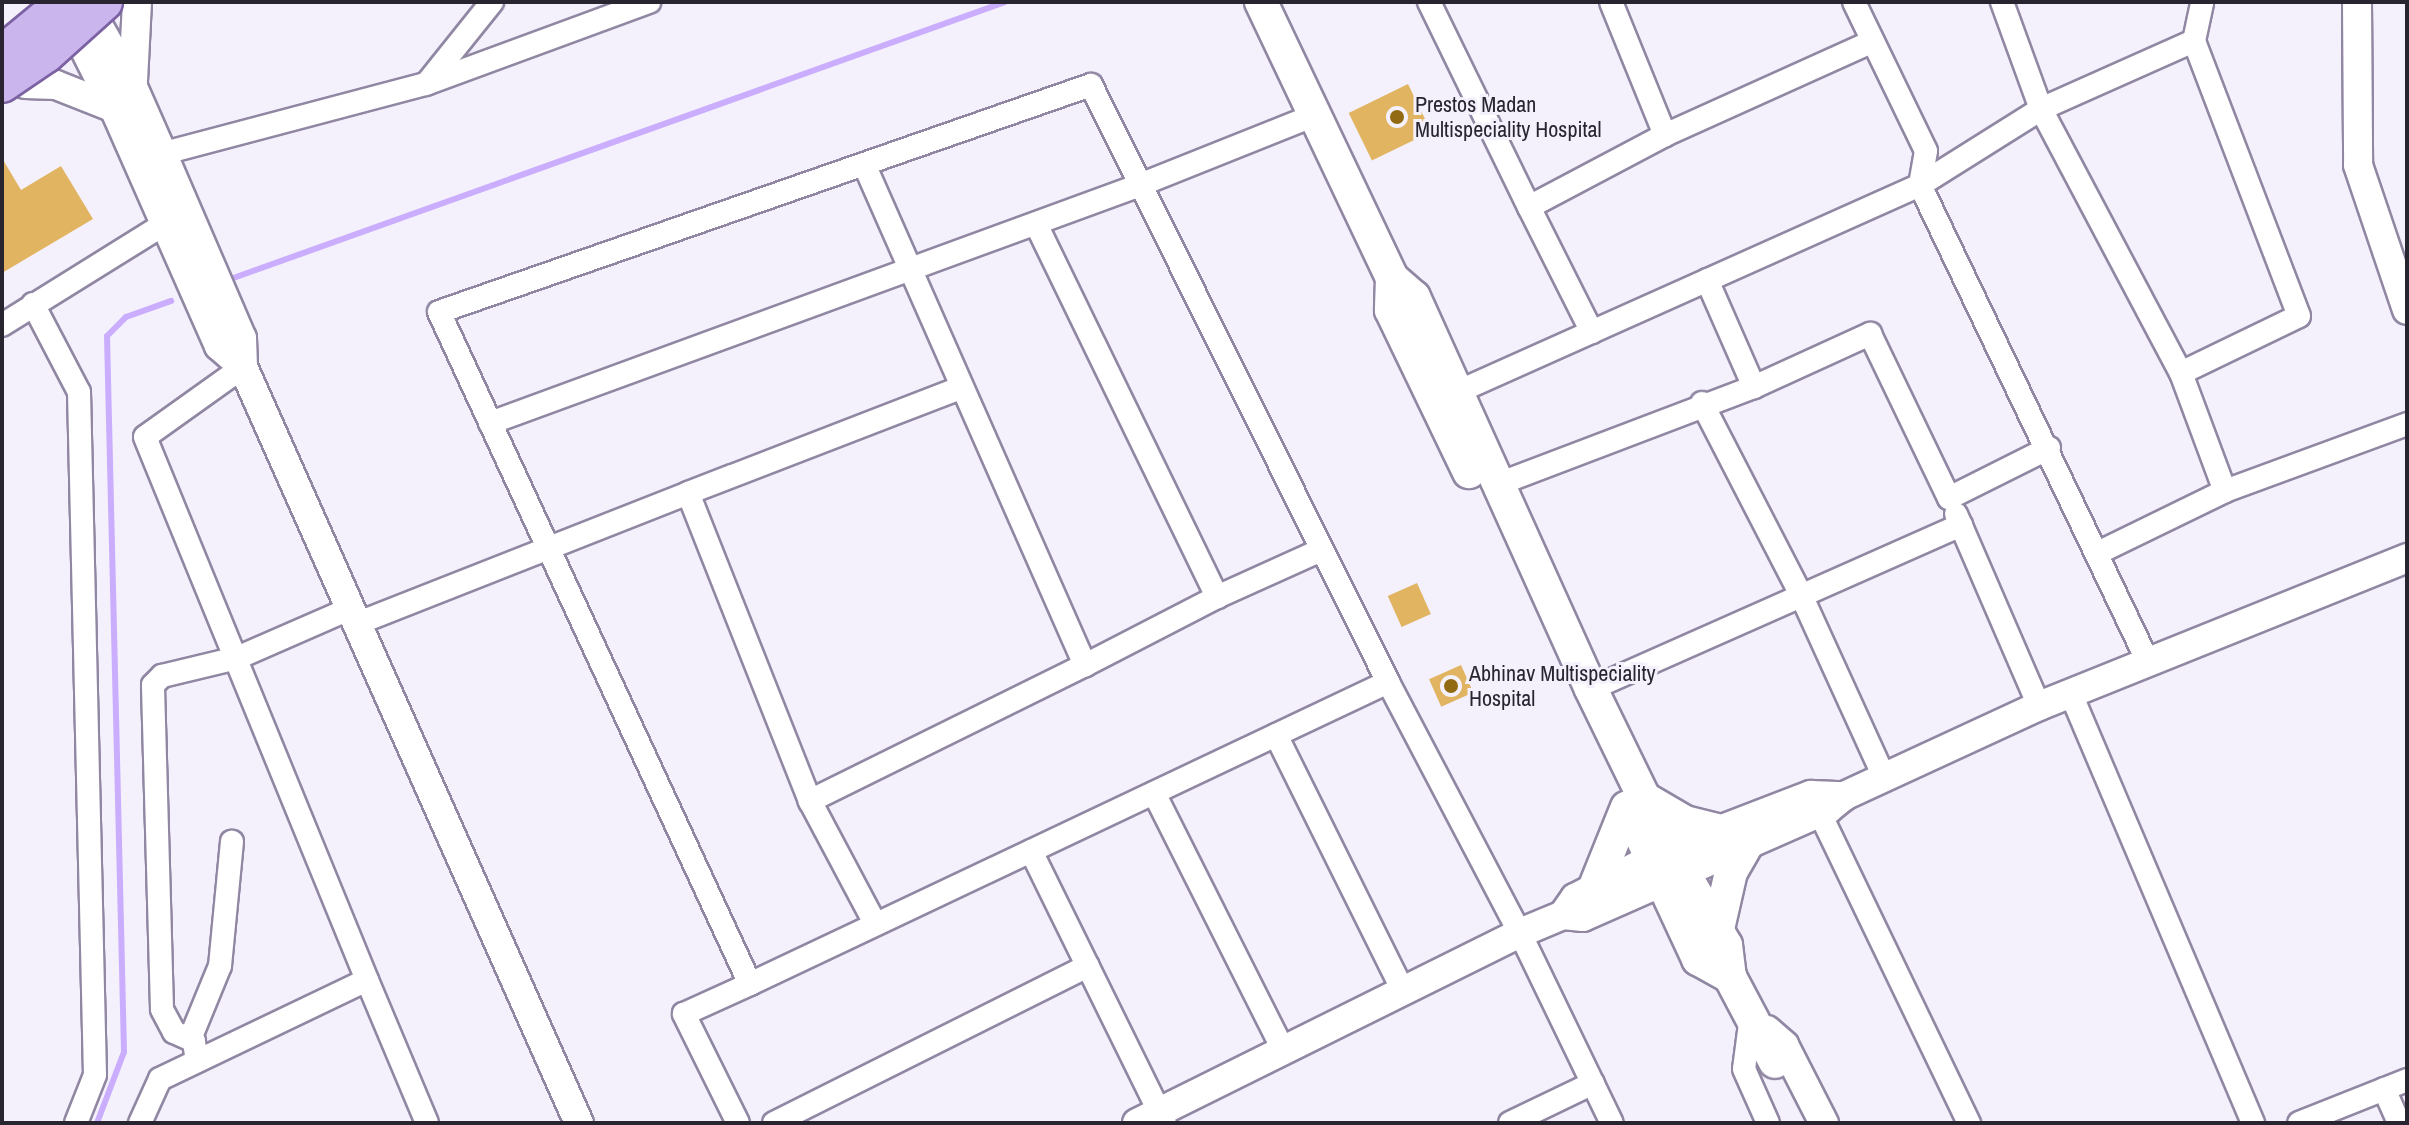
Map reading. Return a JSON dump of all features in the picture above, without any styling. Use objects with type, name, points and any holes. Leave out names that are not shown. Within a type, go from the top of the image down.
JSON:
[{"type":"main road","points":[[1261,2],[1392,278],[1414,297],[1445,398],[1666,865],[1698,959],[1730,977]]},
{"type":"main road","points":[[2,39],[55,3]]},
{"type":"main road","points":[[2,54],[55,3]]},
{"type":"main road","points":[[10,88],[46,54],[98,14]]},
{"type":"main road","points":[[1445,398],[1496,485],[1591,689],[1636,802],[1685,822],[1717,830]]},
{"type":"main road","points":[[1594,889],[1636,802]]},
{"type":"main road","points":[[1718,929],[1731,872],[1747,844]]},
{"type":"main road","points":[[1666,865],[1718,929],[1726,945],[1730,977],[1775,1062]]},
{"type":"street","points":[[133,87],[137,2]]},
{"type":"street","points":[[426,84],[492,2]]},
{"type":"street","points":[[150,157],[426,84],[649,2]]},
{"type":"street","points":[[1429,2],[1592,332]]},
{"type":"street","points":[[1611,2],[1665,135]]},
{"type":"street","points":[[1854,2],[1926,151],[1920,185],[2100,552],[2148,662]]},
{"type":"street","points":[[2002,2],[2041,109],[2181,373],[2225,491]]},
{"type":"street","points":[[2181,373],[2299,316],[2194,41],[2202,2]]},
{"type":"street","points":[[2357,2],[2358,165],[2407,310]]},
{"type":"street","points":[[55,3],[98,14]]},
{"type":"street","points":[[98,14],[133,87],[164,224],[219,346],[243,367]]},
{"type":"street","points":[[98,14],[114,108],[150,157],[242,338],[243,367],[579,1123]]},
{"type":"street","points":[[1529,207],[1665,135],[1873,41]]},
{"type":"street","points":[[1445,398],[1920,185],[2041,109],[2194,41]]},
{"type":"street","points":[[10,88],[56,85],[114,108]]},
{"type":"street","points":[[750,984],[439,312],[1091,85],[1319,551],[1520,933],[1612,1123]]},
{"type":"street","points":[[490,423],[1036,224],[1315,115]]},
{"type":"street","points":[[864,164],[907,270],[1085,665]]},
{"type":"street","points":[[2,325],[164,224]]},
{"type":"street","points":[[1036,224],[1217,597]]},
{"type":"street","points":[[1707,280],[1754,387]]},
{"type":"street","points":[[33,304],[79,392],[95,1075],[76,1123]]},
{"type":"street","points":[[1496,485],[1702,403],[1754,387],[1870,334],[1949,498],[2039,706]]},
{"type":"street","points":[[243,367],[145,437],[427,1123]]},
{"type":"street","points":[[190,1039],[174,1032],[162,1009],[153,685],[162,676],[237,658],[548,548],[960,388]]},
{"type":"street","points":[[1702,403],[1802,597],[1884,777]]},
{"type":"street","points":[[2100,552],[2225,491],[2407,424]]},
{"type":"street","points":[[1949,498],[2049,448]]},
{"type":"street","points":[[688,493],[810,801],[875,923]]},
{"type":"street","points":[[1591,689],[1961,525]]},
{"type":"street","points":[[810,801],[1217,597],[1319,551]]},
{"type":"street","points":[[1031,851],[1088,966],[1154,1119],[1283,1050],[1520,933],[1563,915],[1583,917],[1717,830],[1844,796],[2039,706],[2407,558]]},
{"type":"street","points":[[738,1123],[684,1014],[1388,682]]},
{"type":"street","points":[[2071,694],[2253,1123]]},
{"type":"street","points":[[1276,735],[1403,991]]},
{"type":"street","points":[[1154,793],[1283,1050]]},
{"type":"street","points":[[1563,915],[1575,898],[1594,889],[1666,865],[1747,844],[1815,804]]},
{"type":"street","points":[[1815,804],[1969,1123]]},
{"type":"street","points":[[197,1061],[190,1039],[220,966],[232,842]]},
{"type":"street","points":[[774,1123],[1088,966]]},
{"type":"street","points":[[140,1123],[160,1079],[367,980]]},
{"type":"street","points":[[1751,1016],[1744,1069],[1768,1123]]},
{"type":"street","points":[[1751,1016],[1784,1045],[1824,1123]]},
{"type":"street","points":[[2299,1123],[2407,1080]]},
{"type":"street","points":[[1510,1123],[1593,1083]]},
{"type":"street","points":[[2384,1089],[2399,1123]]},
{"type":"building","points":[[1408,84],[1431,132],[1372,161],[1349,113]]},
{"type":"building","points":[[2,158],[21,190],[61,166],[93,219],[2,273]]},
{"type":"building","points":[[1417,583],[1431,614],[1402,627],[1388,596]]},
{"type":"building","points":[[1461,665],[1473,692],[1441,707],[1429,679]]},
{"type":"waterway","points":[[225,281],[1005,2]]},
{"type":"waterway","points":[[97,1123],[124,1052],[107,336],[126,317],[171,301]]},
{"type":"railway","points":[[2,76],[90,2]]},
{"type":"place","name":"Prestos Madan Multispeciality Hospital","points":[[1397,117]]},
{"type":"place","name":"Abhinav Multispeciality Hospital","points":[[1451,686]]}]
